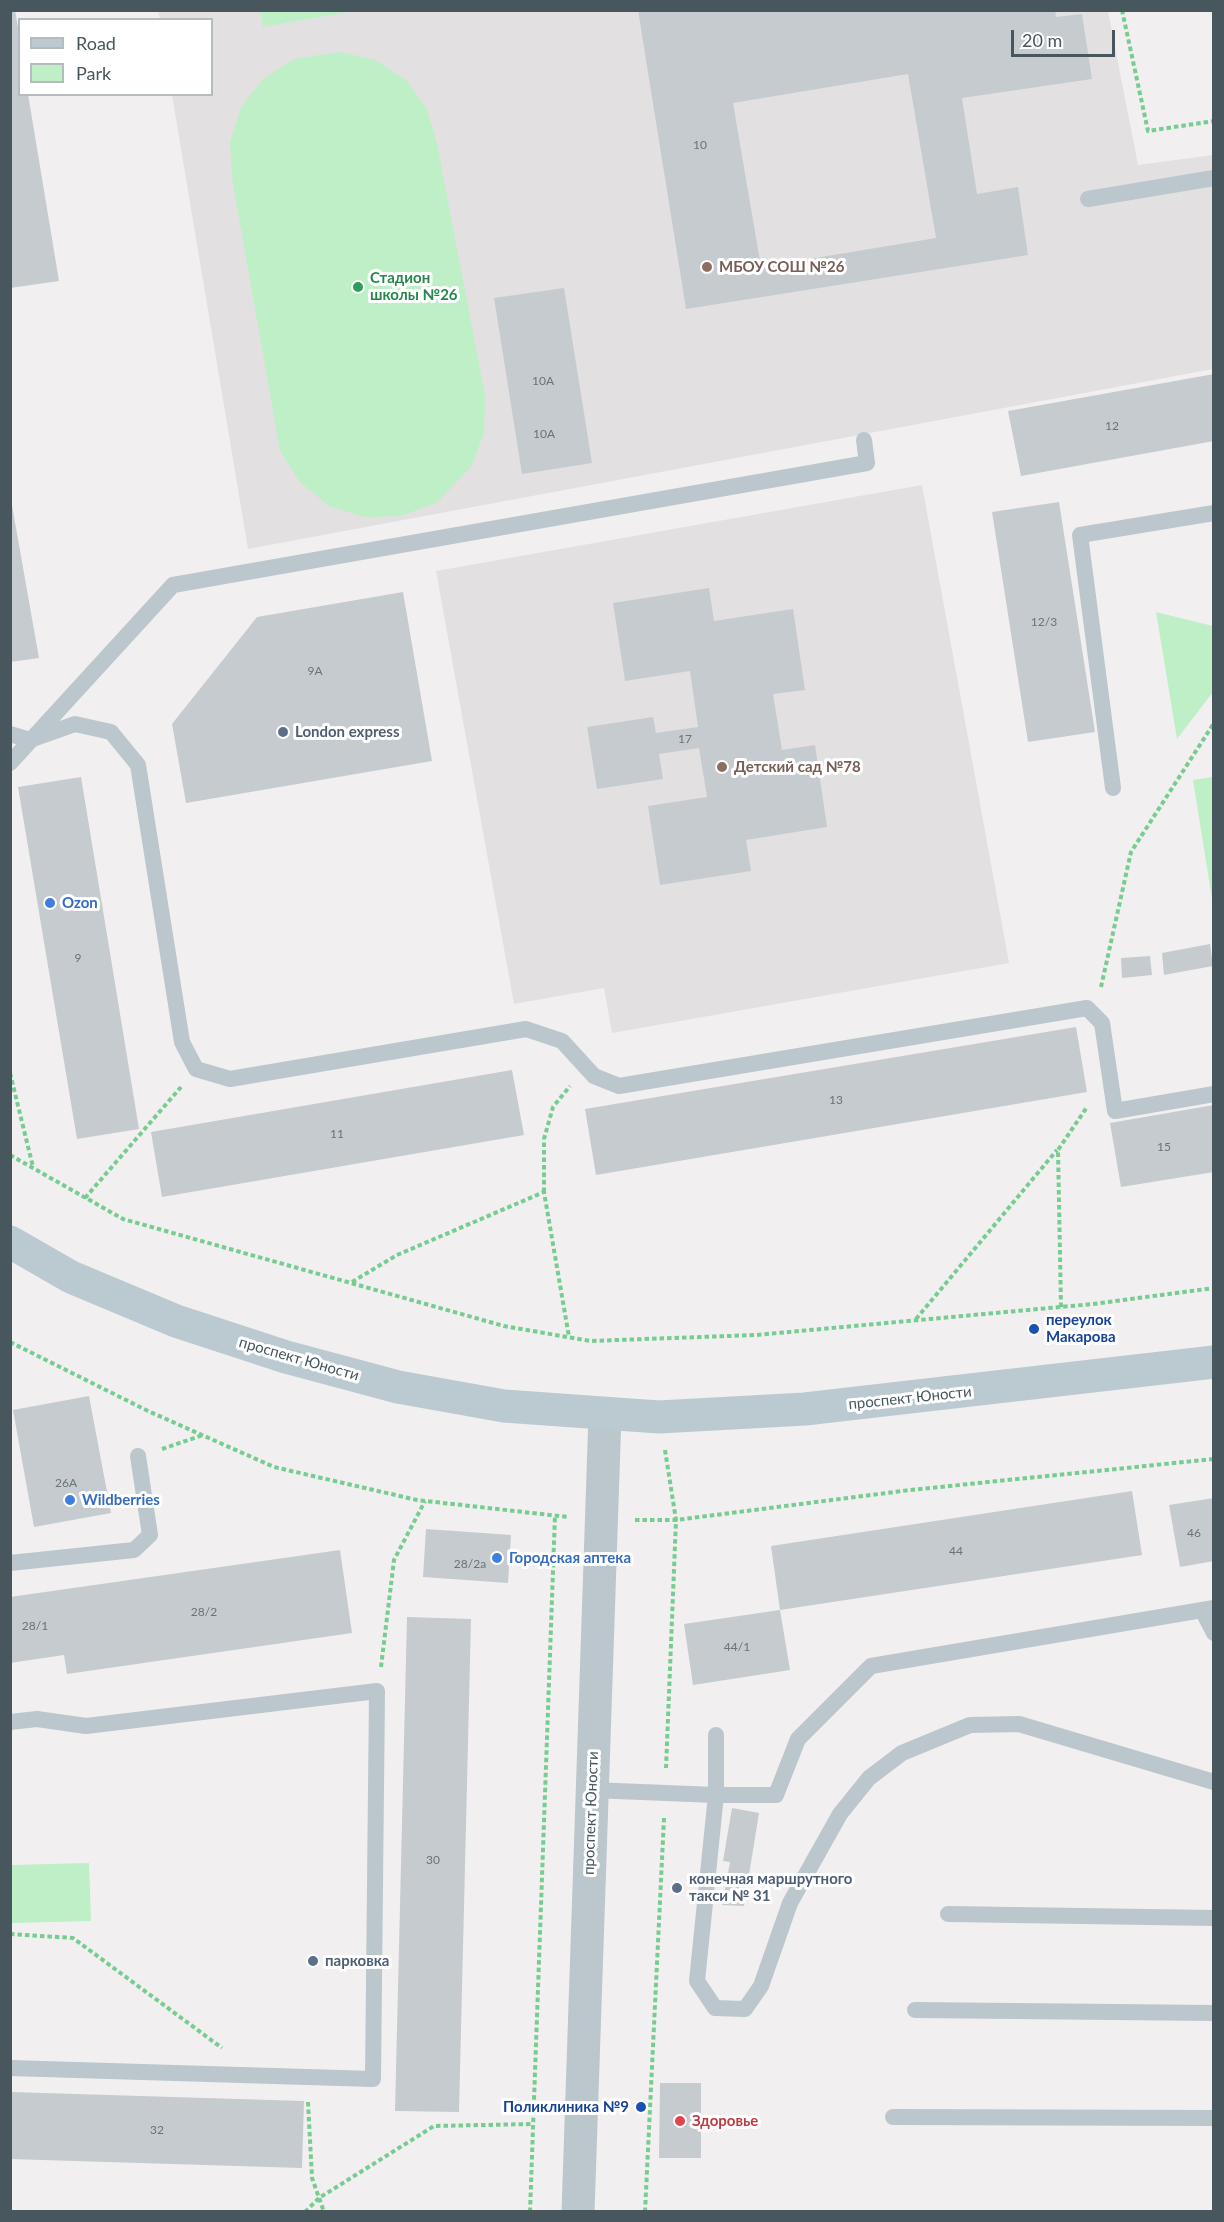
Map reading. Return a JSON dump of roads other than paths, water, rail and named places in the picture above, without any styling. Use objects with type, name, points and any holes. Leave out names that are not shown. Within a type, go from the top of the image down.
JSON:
[{"type":"main road","name":"проспект Юности","points":[[10,1242],[71,1277],[176,1321],[286,1357],[398,1387],[504,1406],[605,1415],[659,1417],[805,1409],[1214,1362]]},
{"type":"street","name":"проспект Юности","points":[[578,2211],[605,1415]]},
{"type":"lane","points":[[1088,199],[1214,178]]},
{"type":"lane","points":[[10,763],[172,585],[867,463],[864,440]]},
{"type":"lane","points":[[1113,788],[1080,535],[1214,513]]},
{"type":"lane","points":[[10,734],[30,740],[75,724],[111,732],[138,765],[182,1042],[196,1069],[230,1079],[526,1029],[562,1041],[594,1076],[619,1086],[1087,1008],[1102,1023],[1115,1112],[1214,1094]]},
{"type":"lane","points":[[10,1563],[134,1550],[150,1535],[138,1456]]},
{"type":"lane","points":[[591,1790],[776,1795],[798,1739],[871,1666],[1208,1609],[1214,1633]]},
{"type":"lane","points":[[10,1722],[37,1719],[86,1726],[377,1691],[373,2079],[10,2068]]},
{"type":"lane","points":[[716,1735],[716,1795],[697,1981],[715,2008],[745,2009],[761,1986],[790,1903],[840,1814],[869,1778],[902,1753],[970,1725],[1019,1724],[1214,1782]]},
{"type":"lane","points":[[948,1914],[1214,1918]]},
{"type":"lane","points":[[915,2010],[1214,2013]]},
{"type":"lane","points":[[893,2117],[1214,2118]]},
{"type":"place","name":"МБОУ СОШ №26","points":[[707,267]]},
{"type":"place","name":"Стадион школы №26","points":[[358,287]]},
{"type":"place","name":"London express","points":[[283,732]]},
{"type":"place","name":"Детский сад №78","points":[[722,767]]},
{"type":"place","name":"Ozon","points":[[50,903]]},
{"type":"place","name":"переулок Макарова","points":[[1034,1329]]},
{"type":"place","name":"Wildberries","points":[[70,1500]]},
{"type":"place","name":"Городская аптека","points":[[497,1558]]},
{"type":"place","name":"конечная маршрутного такси № 31","points":[[677,1888]]},
{"type":"place","name":"парковка","points":[[313,1961]]},
{"type":"place","name":"Поликлиника №9","points":[[641,2107]]},
{"type":"place","name":"Здоровье","points":[[680,2121]]}]
